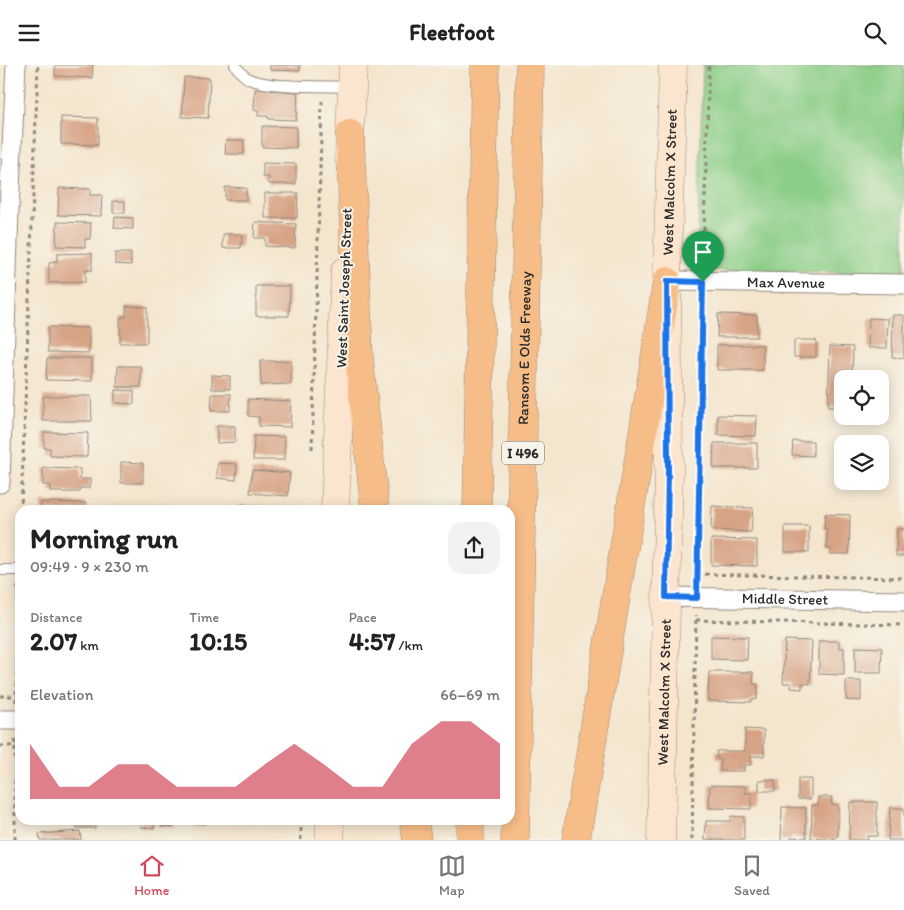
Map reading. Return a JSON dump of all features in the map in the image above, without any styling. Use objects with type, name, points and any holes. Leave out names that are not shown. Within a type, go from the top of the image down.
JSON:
[{"type":"highway","points":[[477,505],[485,65]]},
{"type":"highway","name":"Ransom E Olds Freeway","points":[[515,840],[530,65]]},
{"type":"highway","points":[[350,134],[359,357],[374,505]]},
{"type":"highway","points":[[576,840],[667,281]]},
{"type":"highway","points":[[415,825],[417,840]]},
{"type":"highway","points":[[470,825],[470,840]]},
{"type":"main road","name":"West Malcolm X Street","points":[[661,840],[668,469],[667,281],[673,65]]},
{"type":"main road","name":"West Saint Joseph Street","points":[[335,505],[353,76]]},
{"type":"main road","points":[[330,825],[330,840]]},
{"type":"street","points":[[0,483],[4,210],[16,65]]},
{"type":"street","name":"Max Avenue","points":[[667,281],[904,284]]},
{"type":"street","name":"Middle Street","points":[[666,597],[904,601]]},
{"type":"lane","points":[[236,65],[249,79],[266,83],[323,86],[353,76]]},
{"type":"lane","points":[[0,570],[15,570]]},
{"type":"path","points":[[21,505],[38,65]]},
{"type":"path","points":[[692,840],[709,65]]},
{"type":"path","points":[[312,451],[323,86]]},
{"type":"path","points":[[697,574],[904,578]]},
{"type":"path","points":[[696,620],[904,625]]},
{"type":"path","points":[[0,696],[15,696]]},
{"type":"path","points":[[12,720],[15,746],[15,840]]},
{"type":"path","points":[[0,746],[15,746]]},
{"type":"path","points":[[301,840],[302,825]]},
{"type":"green space","points":[[703,65],[904,65],[904,273],[697,270]]},
{"type":"building","points":[[55,65],[93,65],[92,78],[55,76]]},
{"type":"building","points":[[270,65],[300,65],[300,71],[270,70]]},
{"type":"building","points":[[184,77],[210,78],[208,118],[182,117]]},
{"type":"building","points":[[255,89],[298,92],[296,120],[268,119],[268,116],[258,116],[258,111],[254,110]]},
{"type":"building","points":[[61,117],[98,118],[98,145],[61,144]]},
{"type":"building","points":[[262,126],[296,127],[296,148],[262,147]]},
{"type":"building","points":[[226,140],[244,140],[244,154],[225,154]]},
{"type":"building","points":[[263,163],[296,164],[296,184],[269,184],[269,177],[263,177]]},
{"type":"building","points":[[225,187],[246,188],[246,200],[225,200]]},
{"type":"building","points":[[59,188],[90,189],[90,195],[102,195],[101,216],[58,215]]},
{"type":"building","points":[[265,193],[298,193],[297,218],[265,218]]},
{"type":"building","points":[[113,201],[125,201],[125,213],[113,213]]},
{"type":"building","points":[[115,217],[133,218],[133,229],[114,228]]},
{"type":"building","points":[[57,222],[91,223],[90,239],[85,239],[85,247],[56,246]]},
{"type":"building","points":[[255,222],[296,224],[295,248],[265,246],[265,238],[254,238]]},
{"type":"building","points":[[223,234],[242,234],[241,248],[223,248]]},
{"type":"building","points":[[92,253],[92,270],[85,270],[85,282],[49,283],[49,263],[57,262],[57,254]]},
{"type":"building","points":[[115,253],[131,253],[131,265],[115,264]]},
{"type":"building","points":[[256,286],[290,286],[289,316],[256,316]]},
{"type":"building","points":[[126,306],[147,307],[147,343],[120,343],[120,317],[126,317]]},
{"type":"building","points":[[718,314],[757,315],[757,337],[717,337]]},
{"type":"building","points":[[893,315],[904,315],[904,358],[892,357]]},
{"type":"building","points":[[869,318],[888,319],[887,348],[868,348]]},
{"type":"building","points":[[48,327],[89,328],[89,353],[48,352]]},
{"type":"building","points":[[794,340],[816,340],[816,357],[794,357]]},
{"type":"building","points":[[717,345],[763,345],[763,370],[717,370]]},
{"type":"building","points":[[830,346],[853,347],[852,370],[834,370],[834,407],[828,407]]},
{"type":"building","points":[[47,358],[92,358],[92,381],[46,380]]},
{"type":"building","points":[[260,361],[291,361],[291,384],[261,385]]},
{"type":"building","points":[[118,366],[141,366],[141,387],[117,387]]},
{"type":"building","points":[[212,375],[230,376],[230,389],[212,389]]},
{"type":"building","points":[[115,390],[134,391],[134,404],[115,403]]},
{"type":"building","points":[[212,394],[231,394],[230,411],[211,411]]},
{"type":"building","points":[[43,396],[91,396],[92,421],[43,421]]},
{"type":"building","points":[[248,399],[291,401],[290,427],[259,426],[259,417],[248,416]]},
{"type":"building","points":[[718,415],[757,416],[756,436],[718,435]]},
{"type":"building","points":[[217,426],[235,426],[235,442],[217,443]]},
{"type":"building","points":[[44,432],[88,433],[87,457],[50,456],[50,448],[44,448]]},
{"type":"building","points":[[254,436],[285,437],[284,460],[253,460]]},
{"type":"building","points":[[793,441],[813,441],[813,456],[792,455]]},
{"type":"building","points":[[714,443],[757,443],[757,468],[713,468]]},
{"type":"building","points":[[121,462],[143,463],[143,483],[121,483]]},
{"type":"building","points":[[218,463],[237,464],[236,480],[217,478]]},
{"type":"building","points":[[43,468],[80,469],[80,479],[90,479],[90,488],[80,488],[80,492],[50,492],[50,485],[43,485]]},
{"type":"building","points":[[252,470],[290,473],[288,496],[250,493]]},
{"type":"building","points":[[41,502],[86,503],[86,505],[41,505]]},
{"type":"building","points":[[712,506],[753,508],[751,532],[711,530]]},
{"type":"building","points":[[825,514],[850,515],[849,554],[830,554],[831,549],[827,549],[827,529],[824,529]]},
{"type":"building","points":[[785,526],[809,526],[809,552],[785,552]]},
{"type":"building","points":[[897,529],[904,529],[904,556],[896,556]]},
{"type":"building","points":[[711,539],[757,540],[757,566],[711,565]]},
{"type":"building","points":[[711,636],[748,637],[747,660],[711,659]]},
{"type":"building","points":[[785,640],[812,641],[810,684],[802,683],[802,689],[791,688],[791,683],[783,683]]},
{"type":"building","points":[[819,641],[839,641],[839,648],[844,648],[844,675],[819,674]]},
{"type":"building","points":[[855,647],[882,648],[881,673],[855,673]]},
{"type":"building","points":[[709,672],[753,672],[753,684],[758,684],[757,699],[751,699],[751,702],[708,701]]},
{"type":"building","points":[[846,681],[861,681],[861,701],[846,700]]},
{"type":"building","points":[[745,729],[764,730],[764,756],[751,756],[751,765],[744,765],[744,771],[720,771],[721,759],[717,759],[716,751],[745,751]]},
{"type":"building","points":[[798,779],[811,779],[811,799],[798,799]]},
{"type":"building","points":[[759,780],[775,780],[775,791],[759,791]]},
{"type":"building","points":[[710,785],[745,786],[745,793],[752,793],[751,809],[709,808]]},
{"type":"building","points":[[818,797],[832,797],[831,804],[838,805],[838,838],[835,838],[835,840],[811,838],[812,805],[818,805]]},
{"type":"building","points":[[850,802],[877,802],[877,836],[867,836],[867,840],[849,840]]},
{"type":"building","points":[[782,807],[806,808],[806,838],[791,837],[790,840],[781,840]]},
{"type":"building","points":[[890,808],[904,808],[904,840],[888,840]]},
{"type":"building","points":[[731,816],[744,817],[744,840],[705,840],[706,821],[730,821]]},
{"type":"building","points":[[76,825],[95,825],[95,828],[76,828]]},
{"type":"building","points":[[141,825],[154,825],[154,828],[141,827]]},
{"type":"building","points":[[161,825],[174,825],[174,827]]},
{"type":"building","points":[[80,831],[81,840],[40,840],[39,834]]},
{"type":"route","points":[[667,281],[703,282],[697,598],[666,597],[668,469],[667,281]]}]
